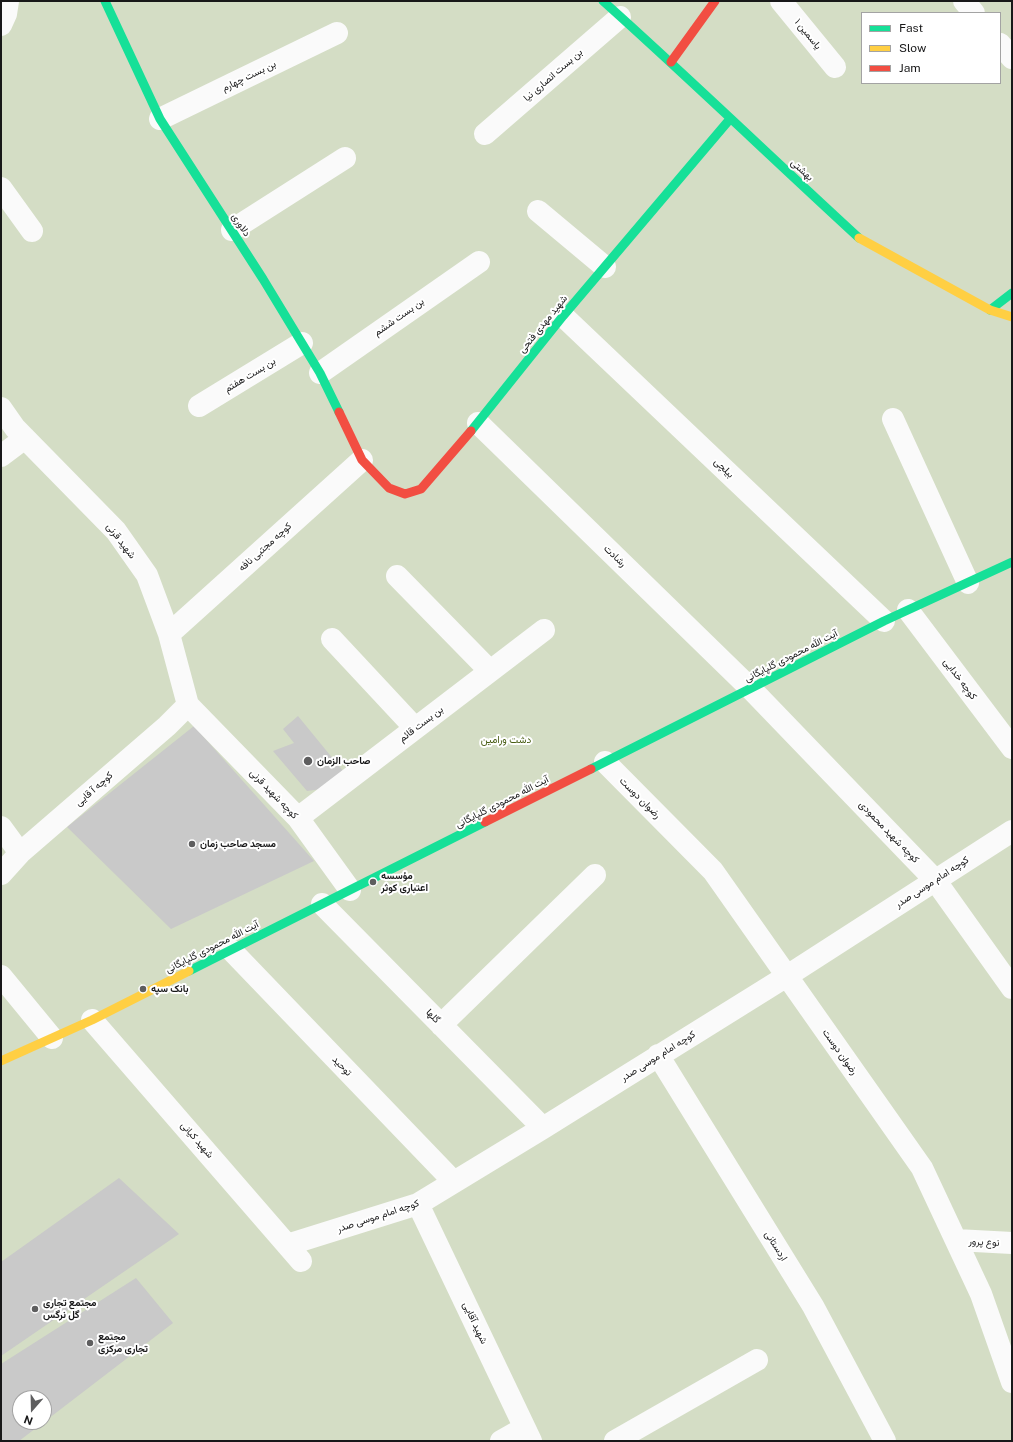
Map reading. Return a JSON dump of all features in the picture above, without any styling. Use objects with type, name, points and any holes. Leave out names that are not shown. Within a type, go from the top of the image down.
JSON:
[{"type":"main road","name":"دلاوری","points":[[105,1],[160,119],[264,279],[320,373],[362,460]]},
{"type":"main road","name":"بهشتی","points":[[603,1],[671,62],[861,240],[990,310],[1012,317]]},
{"type":"main road","points":[[671,62],[715,1]]},
{"type":"main road","name":"شهید مهدی فتحی","points":[[362,460],[389,488],[405,494],[420,489],[478,423],[563,316],[730,118]]},
{"type":"main road","points":[[990,310],[1012,293]]},
{"type":"main road","name":"آیت الله محمودی گلپایگانی","points":[[1,1061],[92,1020],[884,621],[1012,562]]},
{"type":"street","name":"یاسمین ۱","points":[[781,1],[835,67]]},
{"type":"street","points":[[964,1],[973,12]]},
{"type":"street","name":"بن بست انصاری نیا","points":[[485,134],[620,17]]},
{"type":"street","name":"بن بست چهارم","points":[[160,119],[337,33]]},
{"type":"street","points":[[1001,45],[1012,58]]},
{"type":"street","points":[[232,230],[345,158]]},
{"type":"street","points":[[1,188],[32,231]]},
{"type":"street","points":[[538,211],[605,267]]},
{"type":"street","name":"بن بست ششم","points":[[320,373],[479,262]]},
{"type":"street","name":"بیلچی","points":[[563,316],[884,621]]},
{"type":"street","name":"بن بست هفتم","points":[[199,406],[302,343]]},
{"type":"street","name":"شهید قرنی","points":[[1,408],[14,428],[116,531],[147,576],[169,634],[188,705]]},
{"type":"street","points":[[892,419],[968,583]]},
{"type":"street","name":"رشادت","points":[[478,423],[751,689]]},
{"type":"street","points":[[1,456],[25,438]]},
{"type":"street","name":"کوچه مجتبی نافه","points":[[169,634],[362,460]]},
{"type":"street","points":[[397,576],[490,671]]},
{"type":"street","name":"کوچه خدایی","points":[[908,610],[1012,748]]},
{"type":"street","name":"بن بست قائم","points":[[298,818],[544,630]]},
{"type":"street","points":[[332,639],[415,728]]},
{"type":"street","name":"کوچه شهید محمودی","points":[[751,689],[935,880],[1012,988]]},
{"type":"street","name":"کوچه شهید قرنی","points":[[188,705],[298,818],[350,890]]},
{"type":"street","name":"کوچه آ قایی","points":[[1,874],[20,853],[167,726],[188,705]]},
{"type":"street","name":"رضوان دوست","points":[[605,762],[713,871],[922,1168],[981,1294],[1012,1382]]},
{"type":"street","points":[[1,827],[20,853]]},
{"type":"street","name":"کوچه امام موسی صدر","points":[[287,1245],[418,1204],[787,976],[1012,831]]},
{"type":"street","points":[[441,1025],[595,875]]},
{"type":"street","name":"گلها","points":[[322,904],[543,1128]]},
{"type":"street","name":"توحید","points":[[231,950],[454,1182]]},
{"type":"street","points":[[1,976],[52,1038]]},
{"type":"street","name":"شهید کیانی","points":[[92,1020],[301,1261]]},
{"type":"street","name":"اردستانی","points":[[658,1055],[813,1306],[885,1441]]},
{"type":"street","name":"شهید آقایی","points":[[418,1204],[528,1435]]},
{"type":"street","name":"نوع پرور","points":[[956,1240],[1012,1243]]},
{"type":"street","points":[[614,1441],[757,1360]]},
{"type":"street","points":[[501,1441],[528,1435]]},
{"type":"green space","name":"دشت ورامین","points":[[1,1],[1012,1],[1012,1441],[1,1441]]},
{"type":"building","name":"صاحب الزمان","points":[[298,716],[343,771],[322,789],[307,791],[273,751],[294,743],[283,729]]},
{"type":"building","name":"مسجد صاحب زمان","points":[[194,726],[314,861],[171,929],[67,827]]},
{"type":"building","name":"مجتمع تجاری گل نرگس","points":[[119,1178],[179,1234],[1,1356],[1,1262]]},
{"type":"building","name":"مجتمع تجاری مرکزی","points":[[136,1278],[173,1323],[52,1416],[52,1390],[12,1390],[12,1430],[33,1430],[19,1441],[1,1441],[1,1364]]},
{"type":"traffic: fast","points":[[105,1],[160,119],[263,279],[320,373],[339,412]]},
{"type":"traffic: fast","points":[[603,1],[859,238]]},
{"type":"traffic: fast","points":[[471,431],[563,316],[730,119]]},
{"type":"traffic: fast","points":[[990,310],[1012,293]]},
{"type":"traffic: fast","points":[[591,769],[884,621],[1012,562]]},
{"type":"traffic: fast","points":[[189,971],[485,822]]},
{"type":"traffic: slow","points":[[859,238],[990,310],[1012,317]]},
{"type":"traffic: slow","points":[[1,1061],[92,1020],[189,971]]},
{"type":"traffic: jam","points":[[671,62],[715,1]]},
{"type":"traffic: jam","points":[[339,412],[362,460],[389,488],[405,494],[421,489],[471,431]]},
{"type":"traffic: jam","points":[[485,822],[591,769]]},
{"type":"place","name":"صاحب الزمان","points":[[308,761]]},
{"type":"place","name":"مسجد صاحب زمان","points":[[192,844]]},
{"type":"place","name":"مؤسسه اعتباری کوثر","points":[[373,882]]},
{"type":"place","name":"بانک سپه","points":[[143,989]]},
{"type":"place","name":"مجتمع تجاری گل نرگس","points":[[35,1309]]},
{"type":"place","name":"مجتمع تجاری مرکزی","points":[[90,1343]]}]
